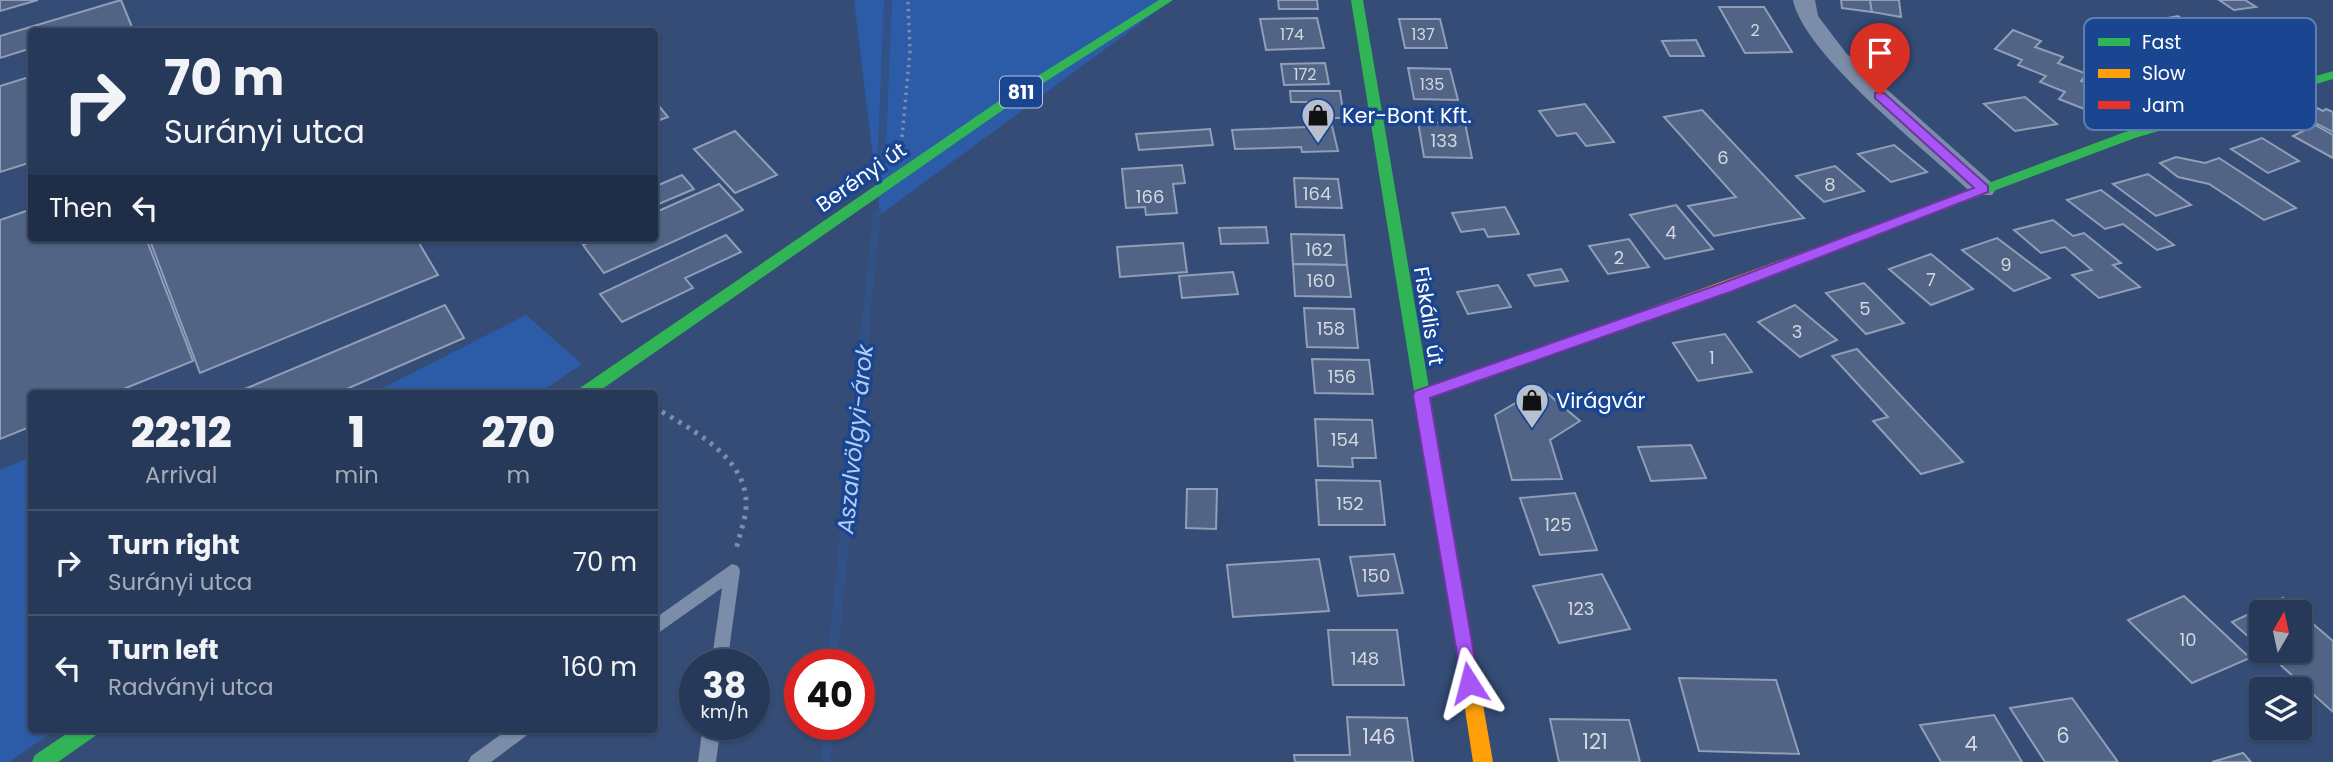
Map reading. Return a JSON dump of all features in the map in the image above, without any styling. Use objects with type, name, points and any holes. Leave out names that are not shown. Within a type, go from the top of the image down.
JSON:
[{"type":"street","name":"Berényi út","points":[[589,390],[1057,68],[1167,0]]},
{"type":"street","name":"Fiskális út","points":[[1357,0],[1483,762]]},
{"type":"street","points":[[1804,0],[1807,16],[1838,58],[1983,189]]},
{"type":"street","points":[[2316,79],[2333,75]]},
{"type":"street","points":[[1421,395],[1725,288],[1983,189],[2150,130]]},
{"type":"street","points":[[42,762],[84,733]]},
{"type":"lane","points":[[658,626],[732,571]]},
{"type":"lane","points":[[721,649],[732,571]]},
{"type":"lane","points":[[477,762],[516,733]]},
{"type":"lane","points":[[707,762],[710,740]]},
{"type":"path","points":[[899,176],[910,51],[908,0]]},
{"type":"path","points":[[658,410],[719,450],[739,473],[747,503],[732,571]]},
{"type":"shaded area","points":[[854,0],[1172,0],[880,215]]},
{"type":"shaded area","points":[[526,315],[582,364],[544,390],[379,390]]},
{"type":"shaded area","points":[[28,458],[28,733],[51,733],[9,762],[0,762],[0,470]]},
{"type":"building","points":[[0,0],[38,0],[0,11]]},
{"type":"building","points":[[121,0],[132,28],[28,28],[28,49],[0,58],[0,36]]},
{"type":"building","points":[[1278,0],[1317,0],[1318,9],[1279,9]]},
{"type":"building","points":[[1841,0],[1870,0],[1872,12],[1842,8]]},
{"type":"building","points":[[1870,0],[1899,0],[1901,17],[1872,12]]},
{"type":"building","points":[[2219,0],[2245,0],[2256,7],[2234,10]]},
{"type":"building","points":[[1719,7],[1764,7],[1792,52],[1745,53]]},
{"type":"building","points":[[1317,18],[1324,48],[1266,50],[1260,19]]},
{"type":"building","points":[[1399,19],[1440,19],[1447,48],[1405,48]]},
{"type":"building","points":[[2013,30],[2041,41],[2035,47],[2063,57],[2058,63],[2084,73],[2081,81],[2084,82],[2084,109],[2059,99],[2065,92],[2040,82],[2046,76],[2018,65],[2022,60],[1995,49]]},
{"type":"building","points":[[1696,40],[1704,56],[1670,56],[1662,41]]},
{"type":"building","points":[[1325,63],[1329,84],[1284,85],[1281,64]]},
{"type":"building","points":[[1408,68],[1450,69],[1458,100],[1414,99]]},
{"type":"building","points":[[28,77],[28,163],[0,172],[0,86]]},
{"type":"building","points":[[1290,91],[1340,91],[1344,118],[1310,118],[1308,102],[1291,102]]},
{"type":"building","points":[[2025,97],[2057,124],[2015,131],[1984,104]]},
{"type":"building","points":[[1585,104],[1614,142],[1586,146],[1576,133],[1557,136],[1539,111]]},
{"type":"building","points":[[658,105],[668,117],[658,121]]},
{"type":"building","points":[[2316,108],[2333,112],[2333,132],[2316,123]]},
{"type":"building","points":[[1702,110],[1804,218],[1714,236],[1688,206],[1736,197],[1664,117]]},
{"type":"building","points":[[1418,122],[1465,123],[1472,158],[1424,157]]},
{"type":"building","points":[[1332,126],[1338,151],[1302,152],[1301,147],[1235,149],[1232,130]]},
{"type":"building","points":[[2316,126],[2333,135],[2333,158],[2293,136],[2305,130],[2316,130]]},
{"type":"building","points":[[1210,129],[1213,145],[1139,150],[1136,134]]},
{"type":"building","points":[[735,131],[777,175],[735,193],[694,149]]},
{"type":"building","points":[[2262,138],[2299,161],[2268,173],[2231,149]]},
{"type":"building","points":[[1894,145],[1927,172],[1891,182],[1858,154]]},
{"type":"building","points":[[2176,157],[2205,163],[2219,158],[2296,208],[2264,220],[2209,184],[2178,177],[2160,163]]},
{"type":"building","points":[[1182,165],[1185,183],[1173,184],[1177,213],[1146,215],[1145,207],[1126,208],[1122,169]]},
{"type":"building","points":[[1835,166],[1864,191],[1824,202],[1796,176]]},
{"type":"building","points":[[2148,174],[2191,205],[2156,216],[2113,184]]},
{"type":"building","points":[[682,175],[694,189],[658,204],[658,185]]},
{"type":"building","points":[[1294,178],[1338,179],[1342,208],[1296,207]]},
{"type":"building","points":[[719,184],[743,210],[604,273],[583,245],[590,242],[658,242],[658,211]]},
{"type":"building","points":[[2101,190],[2174,245],[2157,250],[2123,224],[2105,229],[2067,200]]},
{"type":"building","points":[[1676,205],[1713,249],[1665,259],[1630,215]]},
{"type":"building","points":[[1505,207],[1519,234],[1488,237],[1484,229],[1461,232],[1452,213]]},
{"type":"building","points":[[28,210],[28,242],[148,242],[193,361],[121,390],[28,390],[28,428],[0,439],[0,220]]},
{"type":"building","points":[[2053,220],[2073,236],[2084,233],[2121,263],[2113,265],[2140,287],[2099,298],[2072,275],[2092,270],[2065,247],[2041,253],[2014,230]]},
{"type":"building","points":[[1266,227],[1268,243],[1221,244],[1219,228]]},
{"type":"building","points":[[1291,234],[1344,235],[1347,265],[1293,264]]},
{"type":"building","points":[[726,235],[741,252],[685,278],[693,288],[622,322],[600,294]]},
{"type":"building","points":[[1997,238],[2050,278],[2014,291],[1962,250]]},
{"type":"building","points":[[1629,239],[1649,267],[1608,274],[1589,246]]},
{"type":"building","points":[[151,242],[418,242],[438,275],[200,373]]},
{"type":"building","points":[[1183,243],[1187,272],[1120,277],[1117,247]]},
{"type":"building","points":[[1931,254],[1973,289],[1931,305],[1889,269]]},
{"type":"building","points":[[1293,264],[1347,265],[1351,297],[1295,296]]},
{"type":"building","points":[[1561,269],[1568,281],[1535,286],[1528,275]]},
{"type":"building","points":[[1233,272],[1238,294],[1182,298],[1179,276]]},
{"type":"building","points":[[1864,283],[1904,323],[1866,334],[1826,293]]},
{"type":"building","points":[[1498,285],[1511,307],[1468,314],[1457,292]]},
{"type":"building","points":[[445,305],[464,338],[344,390],[243,390]]},
{"type":"building","points":[[1795,305],[1837,340],[1800,357],[1758,322]]},
{"type":"building","points":[[1304,308],[1354,309],[1358,348],[1307,347]]},
{"type":"building","points":[[1725,334],[1752,372],[1698,381],[1673,343]]},
{"type":"building","points":[[1857,349],[1963,462],[1921,474],[1873,421],[1888,417],[1832,356]]},
{"type":"building","points":[[1312,359],[1369,360],[1373,394],[1315,393]]},
{"type":"building","name":"Virágvár","points":[[1541,388],[1580,421],[1550,440],[1562,479],[1512,480],[1495,415]]},
{"type":"building","points":[[1315,419],[1372,420],[1376,458],[1352,458],[1353,467],[1318,466]]},
{"type":"building","points":[[1691,445],[1706,478],[1651,481],[1638,447]]},
{"type":"building","points":[[1316,480],[1380,481],[1385,525],[1319,525]]},
{"type":"building","points":[[1187,489],[1217,489],[1216,529],[1186,528]]},
{"type":"building","points":[[1575,493],[1597,550],[1540,555],[1520,498]]},
{"type":"building","points":[[1394,554],[1403,593],[1358,596],[1350,557]]},
{"type":"building","points":[[1319,559],[1329,611],[1233,617],[1227,565]]},
{"type":"building","points":[[1602,574],[1630,629],[1559,643],[1533,586]]},
{"type":"building","points":[[2184,596],[2249,658],[2192,683],[2128,620]]},
{"type":"building","points":[[2249,614],[2249,637],[2232,622]]},
{"type":"building","points":[[2312,623],[2333,641],[2333,712],[2312,693],[2312,677],[2294,677],[2278,663],[2312,663]]},
{"type":"building","points":[[1328,630],[1397,630],[1404,685],[1333,685]]},
{"type":"building","points":[[1679,678],[1776,680],[1799,754],[1699,751]]},
{"type":"building","points":[[2072,698],[2118,762],[2045,762],[2010,708]]},
{"type":"building","points":[[1994,715],[2022,762],[1941,762],[1920,725]]},
{"type":"building","points":[[1347,717],[1407,718],[1413,762],[1295,762],[1294,755],[1350,755]]},
{"type":"building","points":[[1550,719],[1629,720],[1640,762],[1559,762]]},
{"type":"building","points":[[2243,753],[2251,762],[2212,762]]},
{"type":"waterway","name":"Aszalvölgyi-árok","points":[[881,171],[888,0]]},
{"type":"waterway","name":"Aszalvölgyi-árok","points":[[865,331],[877,213]]},
{"type":"waterway","name":"Aszalvölgyi-árok","points":[[834,649],[865,329]]},
{"type":"waterway","name":"Aszalvölgyi-árok","points":[[826,762],[827,740]]},
{"type":"traffic: fast","points":[[589,390],[1016,95],[1167,0]]},
{"type":"traffic: fast","points":[[1357,0],[1468,670]]},
{"type":"traffic: fast","points":[[2316,80],[2333,75]]},
{"type":"traffic: fast","points":[[1855,238],[2147,130]]},
{"type":"traffic: fast","points":[[42,762],[84,733]]},
{"type":"traffic: slow","points":[[1575,341],[1855,238]]},
{"type":"traffic: slow","points":[[1468,670],[1483,762]]},
{"type":"traffic: jam","points":[[1421,395],[1575,341]]},
{"type":"place","name":"Ker-Bont Kft.","points":[[1318,145]]},
{"type":"place","name":"Virágvár","points":[[1532,430]]},
{"type":"route","points":[[1469,683],[1421,395],[1725,288],[1983,189],[1880,95]]}]
